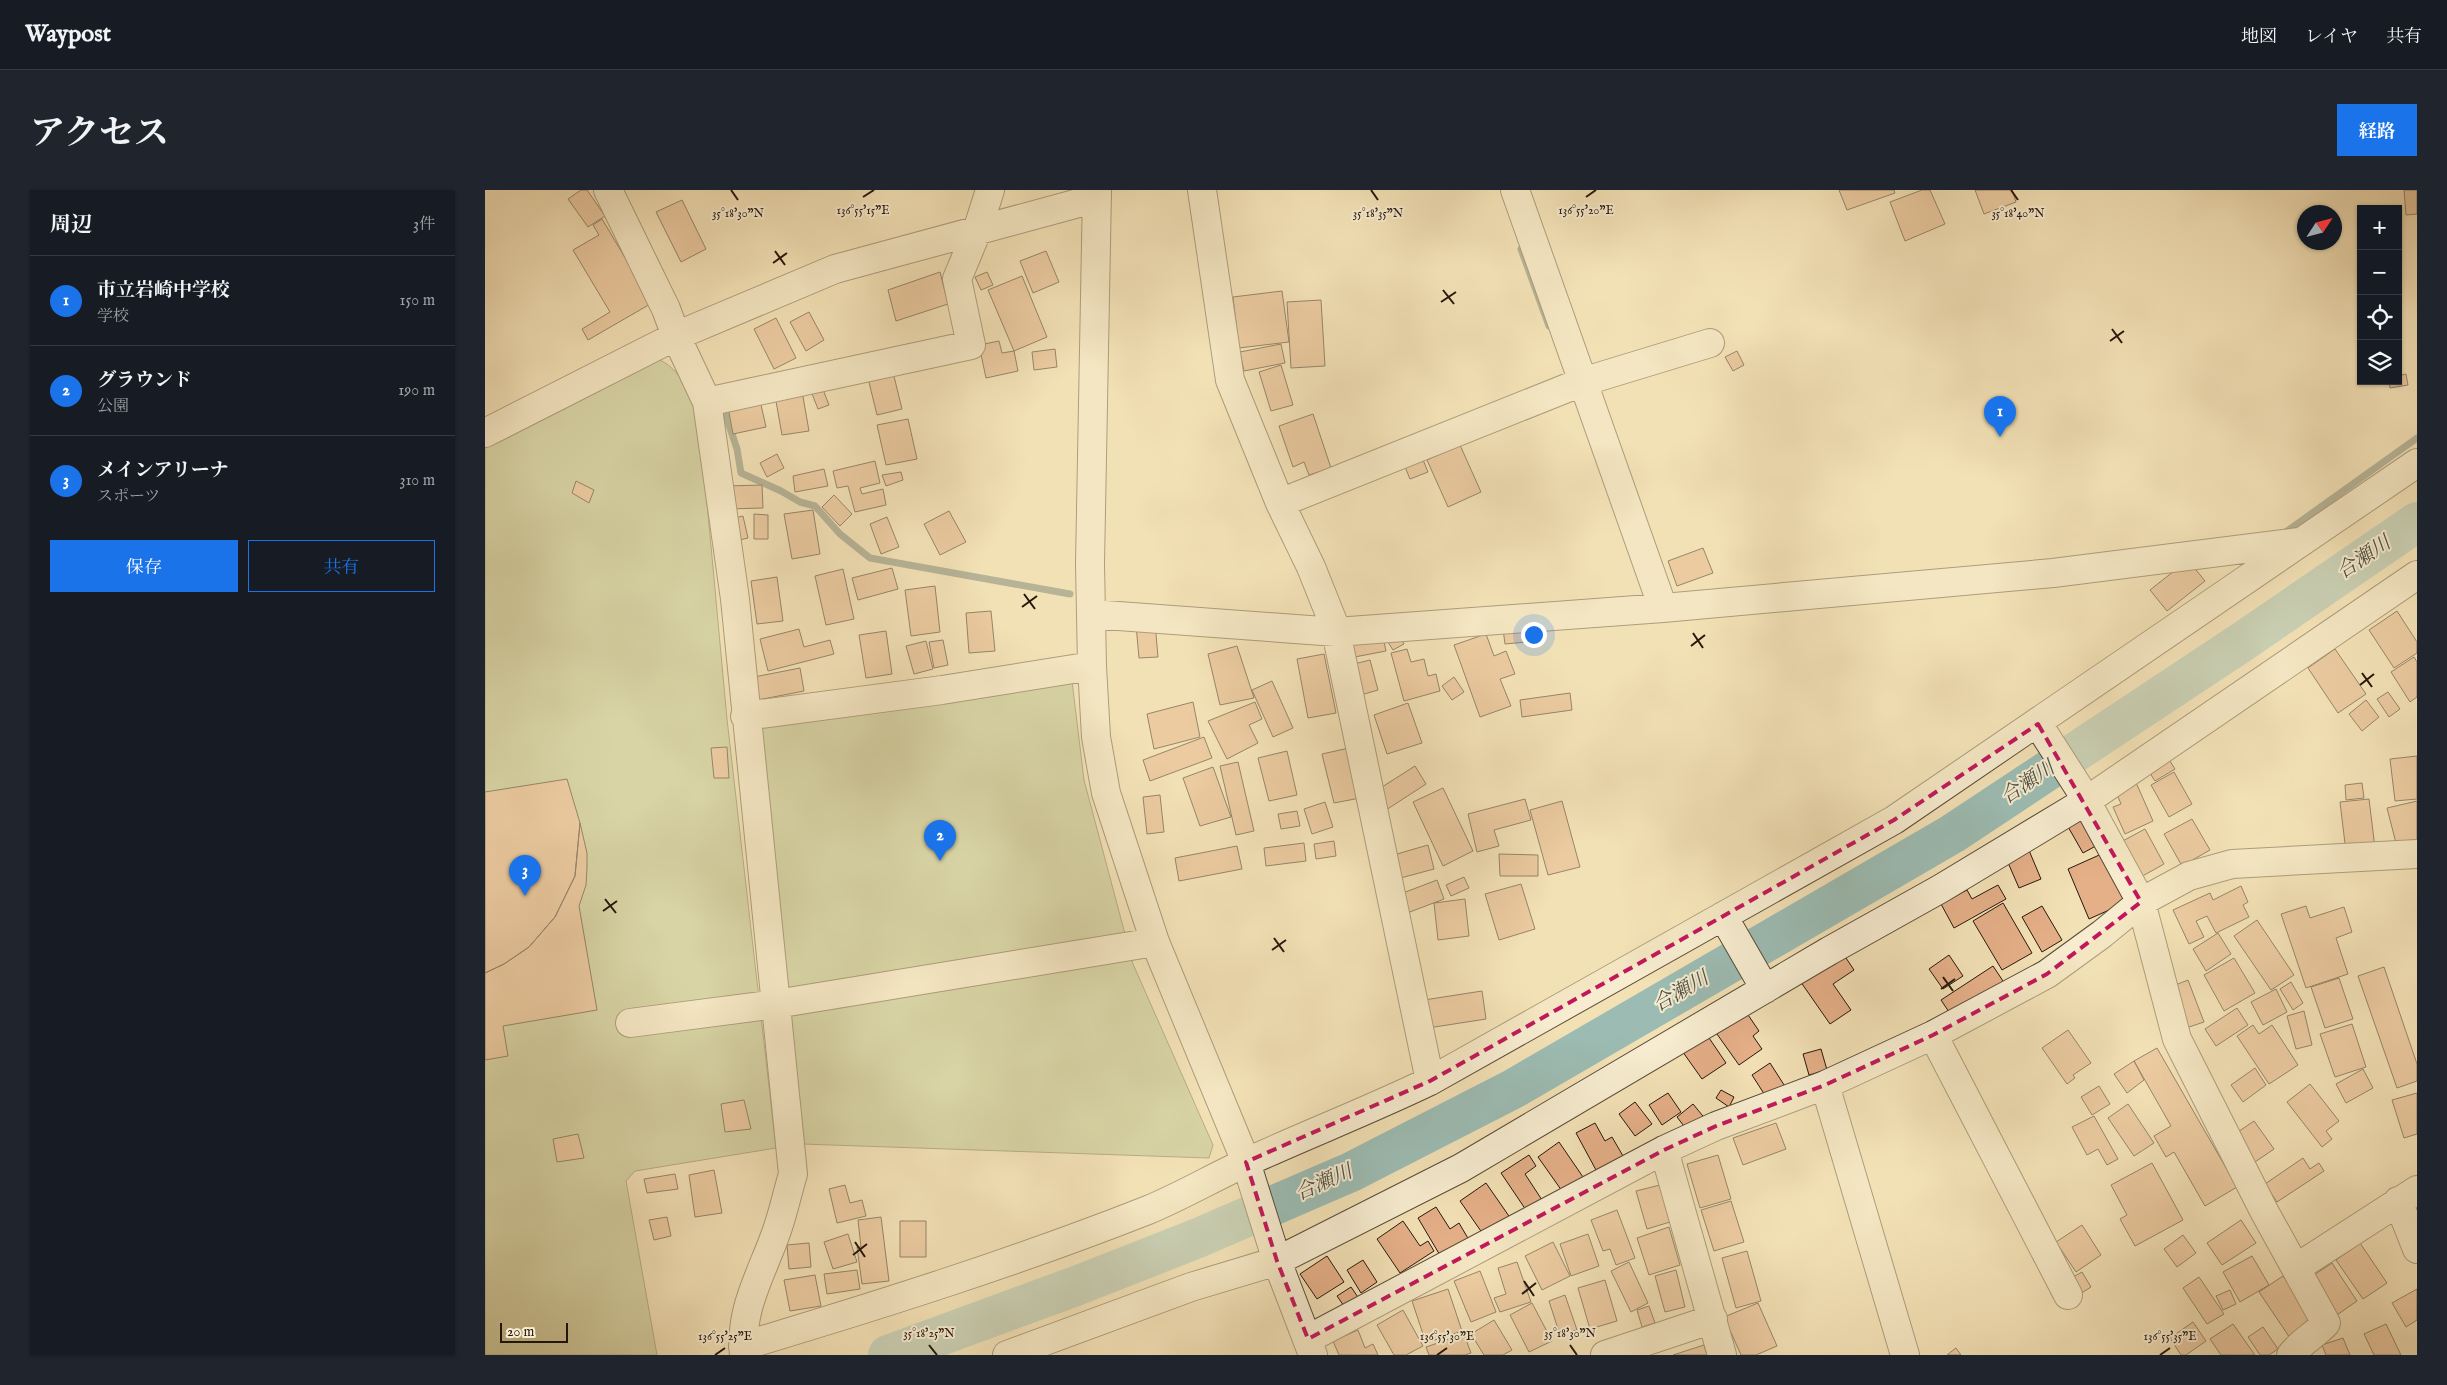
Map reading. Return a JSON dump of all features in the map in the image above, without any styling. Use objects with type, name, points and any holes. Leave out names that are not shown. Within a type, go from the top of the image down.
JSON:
[{"type":"street","points":[[608,190],[666,309],[676,336],[707,402],[735,599],[745,716],[793,1174],[776,1233],[751,1293],[744,1353],[858,1312],[1066,1242],[1151,1209],[1246,1162],[1364,1113],[1430,1081],[1894,820],[2042,730],[2300,542],[2417,464]]},
{"type":"street","points":[[707,402],[971,345],[957,279],[977,231],[990,190]]},
{"type":"street","points":[[1202,190],[1230,380],[1280,503],[1311,567],[1336,632],[1430,1081]]},
{"type":"street","points":[[1515,190],[1572,386],[1663,608]]},
{"type":"street","points":[[485,433],[676,336],[835,269],[977,231],[1097,194],[1091,614],[1091,666],[1096,737],[1107,793],[1155,942],[1246,1162],[1275,1253],[1310,1347],[1664,1150],[1716,1126],[1825,1085],[1933,1035],[2047,974],[2102,934],[2141,902],[2189,876],[2233,864],[2417,854]]},
{"type":"street","points":[[1280,503],[1572,386],[1710,343]]},
{"type":"street","points":[[1091,614],[1336,632],[1663,608],[2053,573],[2300,542]]},
{"type":"street","points":[[1007,1355],[1191,1287],[1275,1253],[1461,1168],[1765,989],[1940,889],[2082,795],[2415,582]]},
{"type":"street","points":[[745,716],[942,690],[1091,666]]},
{"type":"street","points":[[2042,730],[2082,795],[2141,902],[2177,1040],[2264,1211],[2326,1323],[2318,1332],[2297,1346],[2291,1355]]},
{"type":"street","points":[[1723,916],[1765,989]]},
{"type":"street","points":[[630,1023],[776,1004],[1155,942]]},
{"type":"street","points":[[1933,1035],[2068,1295]]},
{"type":"street","points":[[1825,1085],[1905,1355]]},
{"type":"street","points":[[1664,1150],[1722,1355]]},
{"type":"street","points":[[2296,1268],[2407,1196],[2417,1249]]},
{"type":"street","points":[[1605,1355],[1713,1319]]},
{"type":"highlighted area","points":[[2038,724],[2141,902],[2047,974],[1933,1035],[1825,1085],[1716,1126],[1664,1150],[1308,1339],[1277,1261],[1246,1162],[1430,1081],[1894,820]]},
{"type":"green space","points":[[660,360],[676,372],[682,380],[700,427],[727,719],[776,1148],[635,1171],[626,1181],[657,1355],[485,1355],[485,448]]},
{"type":"green space","points":[[1072,681],[1084,780],[1133,964],[1213,1145],[1209,1158],[802,1144],[756,725]]},
{"type":"building","points":[[581,190],[587,190],[605,216],[588,227],[568,199]]},
{"type":"building","points":[[1839,190],[1894,190],[1895,193],[1847,210]]},
{"type":"building","points":[[1922,190],[1930,190],[1945,224],[1905,241],[1890,202]]},
{"type":"building","points":[[1975,190],[2012,190],[2016,202],[1984,214]]},
{"type":"building","points":[[2404,190],[2417,190],[2417,214],[2406,215]]},
{"type":"building","points":[[682,200],[706,249],[681,262],[656,212]]},
{"type":"building","points":[[602,219],[652,303],[588,340],[582,329],[610,312],[573,250],[599,235],[593,225]]},
{"type":"building","points":[[1046,251],[1059,282],[1033,293],[1020,261]]},
{"type":"building","points":[[940,272],[948,304],[896,321],[888,290]]},
{"type":"building","points":[[987,272],[993,285],[981,290],[975,277]]},
{"type":"building","points":[[1022,276],[1047,337],[1014,351],[988,290]]},
{"type":"building","points":[[1282,291],[1289,342],[1239,348],[1233,297]]},
{"type":"building","points":[[1321,300],[1325,366],[1291,368],[1287,302]]},
{"type":"building","points":[[809,312],[824,340],[806,351],[790,322]]},
{"type":"building","points":[[776,318],[796,358],[774,369],[754,329]]},
{"type":"building","points":[[999,341],[1002,353],[1014,351],[1018,371],[986,378],[979,345]]},
{"type":"building","points":[[1281,344],[1285,363],[1244,371],[1240,352]]},
{"type":"building","points":[[1055,349],[1057,367],[1034,370],[1032,352]]},
{"type":"building","points":[[1737,351],[1744,365],[1733,371],[1725,357]]},
{"type":"building","points":[[1281,365],[1293,405],[1271,411],[1259,372]]},
{"type":"building","points":[[892,368],[902,409],[877,415],[867,374]]},
{"type":"building","points":[[2406,374],[2408,385],[2390,388],[2390,385],[2402,385],[2402,375]]},
{"type":"building","points":[[820,382],[829,405],[818,409],[809,386]]},
{"type":"building","points":[[801,385],[809,431],[782,435],[774,390]]},
{"type":"building","points":[[759,396],[766,427],[733,434],[727,402]]},
{"type":"building","points":[[1313,414],[1331,468],[1309,475],[1304,462],[1293,467],[1279,426]]},
{"type":"building","points":[[908,419],[917,459],[886,465],[877,425]]},
{"type":"building","points":[[1460,445],[1481,492],[1448,507],[1427,460]]},
{"type":"building","points":[[777,454],[784,468],[767,477],[760,463]]},
{"type":"building","points":[[1421,455],[1428,472],[1410,479],[1403,462]]},
{"type":"building","points":[[875,461],[880,483],[860,488],[862,494],[883,489],[886,505],[855,512],[848,486],[837,488],[833,471]]},
{"type":"building","points":[[824,469],[828,486],[795,492],[793,476]]},
{"type":"building","points":[[901,472],[903,480],[886,486],[882,475]]},
{"type":"building","points":[[576,481],[594,490],[589,503],[572,493]]},
{"type":"building","points":[[762,485],[763,508],[727,509],[726,486]]},
{"type":"building","points":[[834,495],[852,514],[840,526],[822,507]]},
{"type":"building","points":[[813,510],[820,554],[792,559],[784,514]]},
{"type":"building","points":[[949,511],[966,542],[940,555],[924,524]]},
{"type":"building","points":[[754,514],[768,515],[768,539],[754,539]]},
{"type":"building","points":[[743,516],[748,538],[731,542],[726,520]]},
{"type":"building","points":[[887,517],[899,547],[881,554],[870,524]]},
{"type":"building","points":[[1703,548],[1713,573],[1677,586],[1668,561]]},
{"type":"building","points":[[2188,560],[2205,581],[2167,611],[2150,590]]},
{"type":"building","points":[[892,568],[898,589],[858,600],[852,578]]},
{"type":"building","points":[[843,569],[854,619],[826,625],[815,576]]},
{"type":"building","points":[[777,577],[783,621],[757,624],[751,581]]},
{"type":"building","points":[[935,586],[940,632],[911,636],[905,590]]},
{"type":"building","points":[[991,611],[995,651],[969,653],[966,613]]},
{"type":"building","points":[[2397,611],[2417,642],[2417,653],[2394,668],[2369,630]]},
{"type":"building","points":[[1155,623],[1158,657],[1139,658],[1136,625]]},
{"type":"building","points":[[1535,626],[1537,641],[1505,644],[1503,629]]},
{"type":"building","points":[[799,629],[804,647],[830,640],[834,654],[768,671],[760,639]]},
{"type":"building","points":[[886,631],[892,674],[866,678],[859,635]]},
{"type":"building","points":[[1398,632],[1404,644],[1393,650],[1386,639]]},
{"type":"building","points":[[1382,633],[1386,651],[1344,659],[1341,640]]},
{"type":"building","points":[[1486,634],[1494,656],[1506,651],[1515,674],[1500,679],[1511,706],[1480,717],[1454,645]]},
{"type":"building","points":[[943,640],[948,665],[934,668],[929,642]]},
{"type":"building","points":[[926,641],[933,669],[914,674],[906,646]]},
{"type":"building","points":[[1237,646],[1254,698],[1220,705],[1208,654]]},
{"type":"building","points":[[1407,649],[1411,662],[1424,659],[1428,676],[1436,674],[1440,691],[1404,701],[1391,653]]},
{"type":"building","points":[[2335,649],[2366,694],[2338,713],[2308,668]]},
{"type":"building","points":[[1324,654],[1336,713],[1308,718],[1297,659]]},
{"type":"building","points":[[2414,657],[2417,662],[2417,697],[2410,702],[2391,672]]},
{"type":"building","points":[[1370,660],[1378,690],[1354,697],[1346,666]]},
{"type":"building","points":[[800,668],[804,691],[753,701],[749,678]]},
{"type":"building","points":[[1454,677],[1464,692],[1452,700],[1442,686]]},
{"type":"building","points":[[1272,681],[1293,728],[1273,737],[1252,690]]},
{"type":"building","points":[[2388,692],[2400,709],[2389,717],[2377,699]]},
{"type":"building","points":[[1570,693],[1572,710],[1522,717],[1520,700]]},
{"type":"building","points":[[2366,700],[2379,717],[2362,731],[2349,714]]},
{"type":"building","points":[[1193,702],[1200,737],[1154,749],[1147,714]]},
{"type":"building","points":[[1255,702],[1262,719],[1249,725],[1258,743],[1227,759],[1208,721]]},
{"type":"building","points":[[1408,703],[1422,743],[1387,754],[1374,715]]},
{"type":"building","points":[[1204,737],[1212,758],[1150,781],[1143,760]]},
{"type":"building","points":[[727,747],[729,778],[714,778],[711,748]]},
{"type":"building","points":[[1349,748],[1360,798],[1334,803],[1322,754]]},
{"type":"building","points":[[1287,751],[1297,795],[1269,801],[1258,758]]},
{"type":"building","points":[[2417,756],[2417,799],[2395,801],[2390,759]]},
{"type":"building","points":[[2168,758],[2175,769],[2155,781],[2148,770]]},
{"type":"building","points":[[1238,762],[1254,831],[1236,835],[1220,766]]},
{"type":"building","points":[[1415,766],[1426,784],[1383,812],[1371,794]]},
{"type":"building","points":[[1213,767],[1231,817],[1200,826],[1183,778]]},
{"type":"building","points":[[2174,772],[2192,804],[2169,817],[2151,785]]},
{"type":"building","points":[[2134,778],[2153,821],[2125,834],[2113,807],[2121,804],[2114,787]]},
{"type":"building","points":[[567,779],[580,823],[575,876],[555,917],[529,947],[504,964],[485,973],[485,792]]},
{"type":"building","points":[[2362,783],[2364,798],[2346,800],[2345,785]]},
{"type":"building","points":[[1443,788],[1473,851],[1443,866],[1413,802]]},
{"type":"building","points":[[1160,795],[1164,832],[1147,834],[1143,797]]},
{"type":"building","points":[[1525,799],[1531,820],[1494,830],[1499,846],[1477,852],[1468,814]]},
{"type":"building","points":[[2369,799],[2375,848],[2346,852],[2340,802]]},
{"type":"building","points":[[1562,801],[1580,867],[1548,875],[1530,810]]},
{"type":"building","points":[[2417,801],[2417,847],[2398,851],[2387,808]]},
{"type":"building","points":[[1325,802],[1333,827],[1312,834],[1304,809]]},
{"type":"building","points":[[2083,807],[2103,842],[2083,853],[2063,818]]},
{"type":"building","points":[[1297,811],[1300,826],[1281,829],[1278,814]]},
{"type":"building","points":[[2192,819],[2210,850],[2182,866],[2164,834]]},
{"type":"building","points":[[580,823],[587,853],[587,868],[586,885],[579,906],[597,1010],[503,1026],[508,1056],[485,1060],[485,973],[504,964],[529,947],[555,917],[575,876]]},
{"type":"building","points":[[2145,829],[2164,864],[2139,878],[2119,843]]},
{"type":"building","points":[[1334,841],[1336,856],[1316,859],[1314,844]]},
{"type":"building","points":[[1304,843],[1306,861],[1266,866],[1264,848]]},
{"type":"building","points":[[1428,845],[1434,869],[1397,879],[1390,856]]},
{"type":"building","points":[[1237,846],[1242,869],[1179,881],[1175,858]]},
{"type":"building","points":[[2028,848],[2041,879],[2019,888],[2006,858]]},
{"type":"building","points":[[2106,852],[2127,902],[2089,919],[2068,869]]},
{"type":"building","points":[[1499,854],[1538,855],[1538,876],[1500,876]]},
{"type":"building","points":[[1464,877],[1469,888],[1451,896],[1446,885]]},
{"type":"building","points":[[1437,880],[1444,899],[1402,915],[1395,896]]},
{"type":"building","points":[[1521,884],[1535,929],[1499,940],[1485,894]]},
{"type":"building","points":[[1998,885],[2006,899],[1954,928],[1941,904],[1967,890],[1972,899]]},
{"type":"building","points":[[2241,886],[2248,902],[2243,905],[2249,917],[2216,933],[2207,916],[2196,921],[2204,937],[2189,944],[2173,910],[2210,893],[2213,900]]},
{"type":"building","points":[[1465,899],[1469,936],[1438,940],[1434,903]]},
{"type":"building","points":[[2003,903],[2032,953],[2002,970],[1973,921]]},
{"type":"building","points":[[2042,906],[2062,940],[2042,952],[2022,917]]},
{"type":"building","points":[[2306,906],[2310,918],[2344,907],[2352,932],[2336,938],[2348,974],[2306,988],[2281,914]]},
{"type":"building","points":[[2257,920],[2294,975],[2271,990],[2234,936]]},
{"type":"building","points":[[2218,933],[2231,954],[2206,971],[2193,949]]},
{"type":"building","points":[[1840,949],[1854,970],[1833,984],[1851,1010],[1830,1024],[1798,978]]},
{"type":"building","points":[[1949,955],[1963,976],[1943,989],[1929,969]]},
{"type":"building","points":[[2234,958],[2255,993],[2224,1011],[2204,975]]},
{"type":"building","points":[[1993,966],[2005,984],[1953,1018],[1941,1000]]},
{"type":"building","points":[[2384,967],[2417,1064],[2417,1081],[2397,1088],[2358,976]]},
{"type":"building","points":[[2339,978],[2353,1019],[2325,1028],[2311,987]]},
{"type":"building","points":[[2188,980],[2204,1022],[2183,1029],[2168,988]]},
{"type":"building","points":[[2291,982],[2303,1003],[2293,1010],[2280,989]]},
{"type":"building","points":[[2276,989],[2287,1012],[2263,1025],[2251,1002]]},
{"type":"building","points":[[1482,991],[1486,1019],[1428,1028],[1424,1000]]},
{"type":"building","points":[[1742,1006],[1759,1031],[1753,1036],[1762,1049],[1739,1065],[1712,1027]]},
{"type":"building","points":[[2237,1008],[2248,1025],[2216,1046],[2205,1029]]},
{"type":"building","points":[[2304,1011],[2312,1045],[2296,1049],[2287,1016]]},
{"type":"building","points":[[2352,1024],[2366,1067],[2335,1077],[2320,1034]]},
{"type":"building","points":[[2253,1025],[2259,1034],[2272,1025],[2298,1065],[2269,1084],[2237,1036]]},
{"type":"building","points":[[2068,1030],[2091,1063],[2073,1075],[2075,1078],[2067,1084],[2042,1048]]},
{"type":"building","points":[[1705,1032],[1726,1063],[1702,1079],[1680,1048]]},
{"type":"building","points":[[2157,1048],[2237,1187],[2205,1206],[2174,1152],[2166,1157],[2154,1136],[2171,1126],[2134,1061]]},
{"type":"building","points":[[1821,1049],[1827,1070],[1809,1075],[1803,1054]]},
{"type":"building","points":[[2134,1061],[2144,1080],[2127,1093],[2114,1074]]},
{"type":"building","points":[[1770,1063],[1788,1091],[1770,1103],[1752,1075]]},
{"type":"building","points":[[2255,1068],[2266,1085],[2243,1102],[2231,1085]]},
{"type":"building","points":[[2363,1069],[2373,1088],[2346,1103],[2336,1084]]},
{"type":"building","points":[[2310,1084],[2339,1121],[2326,1131],[2332,1139],[2322,1147],[2287,1102]]},
{"type":"building","points":[[2099,1086],[2110,1104],[2092,1115],[2081,1097]]},
{"type":"building","points":[[1721,1090],[1734,1097],[1729,1107],[1716,1098]]},
{"type":"building","points":[[1668,1093],[1681,1112],[1662,1125],[1649,1105]]},
{"type":"building","points":[[2417,1093],[2417,1134],[2404,1138],[2392,1100]]},
{"type":"building","points":[[744,1100],[751,1129],[725,1132],[721,1104]]},
{"type":"building","points":[[1635,1102],[1652,1124],[1635,1136],[1619,1114]]},
{"type":"building","points":[[1693,1104],[1707,1121],[1690,1134],[1677,1117]]},
{"type":"building","points":[[2128,1104],[2154,1143],[2134,1156],[2108,1118]]},
{"type":"building","points":[[2094,1116],[2118,1159],[2107,1165],[2098,1149],[2087,1155],[2072,1127]]},
{"type":"building","points":[[2254,1121],[2274,1149],[2252,1164],[2232,1136]]},
{"type":"building","points":[[1595,1123],[1605,1141],[1612,1137],[1623,1156],[1596,1170],[1576,1133]]},
{"type":"building","points":[[1776,1123],[1786,1149],[1743,1165],[1733,1138]]},
{"type":"building","points":[[578,1134],[584,1158],[557,1162],[553,1139]]},
{"type":"building","points":[[1559,1142],[1583,1177],[1562,1191],[1538,1157]]},
{"type":"building","points":[[1529,1155],[1536,1166],[1525,1174],[1542,1200],[1526,1210],[1501,1173]]},
{"type":"building","points":[[1718,1155],[1731,1199],[1700,1208],[1687,1164]]},
{"type":"building","points":[[2303,1158],[2310,1169],[2319,1163],[2324,1171],[2277,1202],[2265,1184]]},
{"type":"building","points":[[2152,1163],[2183,1220],[2135,1246],[2120,1219],[2127,1215],[2111,1185]]},
{"type":"building","points":[[714,1170],[722,1213],[695,1217],[689,1175]]},
{"type":"building","points":[[675,1174],[678,1189],[647,1193],[644,1179]]},
{"type":"building","points":[[1486,1183],[1511,1219],[1485,1237],[1460,1201]]},
{"type":"building","points":[[845,1185],[850,1203],[862,1200],[866,1216],[837,1223],[829,1189]]},
{"type":"building","points":[[1660,1185],[1670,1222],[1647,1229],[1636,1191]]},
{"type":"building","points":[[1731,1201],[1744,1242],[1714,1251],[1701,1210]]},
{"type":"building","points":[[1436,1207],[1450,1229],[1459,1223],[1469,1240],[1441,1257],[1418,1218]]},
{"type":"building","points":[[1617,1210],[1635,1258],[1616,1265],[1610,1249],[1603,1251],[1591,1220]]},
{"type":"building","points":[[667,1217],[671,1236],[654,1240],[649,1220]]},
{"type":"building","points":[[881,1217],[889,1281],[862,1284],[857,1247],[861,1247],[858,1220]]},
{"type":"building","points":[[2241,1220],[2256,1243],[2222,1265],[2207,1243]]},
{"type":"building","points":[[900,1221],[926,1221],[926,1257],[900,1257]]},
{"type":"building","points":[[1403,1221],[1420,1246],[1428,1241],[1434,1251],[1400,1273],[1377,1239]]},
{"type":"building","points":[[2082,1225],[2101,1255],[2076,1272],[2056,1242]]},
{"type":"building","points":[[1669,1227],[1680,1265],[1649,1275],[1637,1238]]},
{"type":"building","points":[[848,1234],[857,1262],[833,1269],[824,1242]]},
{"type":"building","points":[[1588,1234],[1599,1266],[1571,1276],[1560,1244]]},
{"type":"building","points":[[2183,1235],[2196,1253],[2177,1267],[2164,1249]]},
{"type":"building","points":[[1553,1242],[1570,1276],[1542,1290],[1525,1256]]},
{"type":"building","points":[[809,1243],[811,1267],[789,1269],[787,1245]]},
{"type":"building","points":[[2360,1243],[2387,1283],[2363,1299],[2336,1260]]},
{"type":"building","points":[[1747,1251],[1761,1301],[1736,1308],[1722,1258]]},
{"type":"building","points":[[1327,1256],[1344,1282],[1317,1299],[1300,1274]]},
{"type":"building","points":[[2252,1256],[2269,1285],[2240,1302],[2223,1272]]},
{"type":"building","points":[[1363,1260],[1377,1282],[1361,1293],[1347,1270]]},
{"type":"building","points":[[1517,1262],[1531,1302],[1500,1312],[1494,1298],[1506,1294],[1498,1268]]},
{"type":"building","points":[[1629,1262],[1648,1303],[1631,1312],[1611,1271]]},
{"type":"building","points":[[2332,1263],[2357,1301],[2334,1317],[2308,1279]]},
{"type":"building","points":[[857,1270],[860,1289],[827,1294],[824,1274]]},
{"type":"building","points":[[1676,1270],[1685,1307],[1665,1312],[1655,1276]]},
{"type":"building","points":[[1480,1271],[1496,1312],[1471,1322],[1454,1281]]},
{"type":"building","points":[[2082,1272],[2091,1287],[2080,1294],[2071,1278]]},
{"type":"building","points":[[815,1275],[821,1306],[790,1311],[784,1280]]},
{"type":"building","points":[[2283,1276],[2314,1321],[2290,1338],[2259,1292]]},
{"type":"building","points":[[2199,1277],[2224,1314],[2207,1324],[2183,1288]]},
{"type":"building","points":[[1605,1280],[1617,1321],[1590,1329],[1578,1288]]},
{"type":"building","points":[[1351,1287],[1360,1300],[1346,1309],[1337,1296]]},
{"type":"building","points":[[1448,1289],[1462,1331],[1426,1343],[1412,1301]]},
{"type":"building","points":[[2417,1289],[2417,1320],[2406,1327],[2392,1303]]},
{"type":"building","points":[[2230,1290],[2236,1304],[2223,1310],[2216,1296]]},
{"type":"building","points":[[1565,1295],[1577,1330],[1560,1335],[1549,1301]]},
{"type":"building","points":[[1532,1303],[1552,1341],[1529,1352],[1510,1315]]},
{"type":"building","points":[[1758,1303],[1777,1346],[1756,1355],[1741,1355],[1724,1317]]},
{"type":"building","points":[[1649,1306],[1655,1323],[1642,1327],[1637,1310]]},
{"type":"building","points":[[1403,1310],[1423,1346],[1406,1355],[1394,1355],[1377,1325]]},
{"type":"building","points":[[1494,1320],[1512,1350],[1503,1355],[1484,1355],[1471,1334]]},
{"type":"building","points":[[2193,1322],[2206,1341],[2186,1355],[2181,1355],[2170,1338]]},
{"type":"building","points":[[2233,1324],[2255,1355],[2221,1355],[2210,1339]]},
{"type":"building","points":[[2386,1324],[2401,1355],[2374,1355],[2364,1334]]},
{"type":"building","points":[[2263,1327],[2278,1349],[2269,1355],[2260,1355],[2248,1337]]},
{"type":"building","points":[[1358,1330],[1365,1348],[1373,1344],[1378,1355],[1339,1355],[1333,1341]]},
{"type":"building","points":[[1464,1334],[1471,1353],[1465,1355],[1429,1355],[1426,1347]]},
{"type":"building","points":[[2343,1338],[2350,1355],[2326,1355],[2322,1345]]},
{"type":"building","points":[[1704,1345],[1707,1355],[1673,1355]]},
{"type":"building","points":[[1956,1348],[1961,1355],[1947,1355]]},
{"type":"waterway","points":[[1521,249],[1549,326]]},
{"type":"waterway","points":[[722,404],[737,449],[741,473],[800,502],[815,506],[840,534],[870,558],[1070,594]]},
{"type":"waterway","points":[[2283,534],[2417,438]]},
{"type":"waterway","name":"合瀬川","points":[[888,1355],[1076,1286],[1198,1238],[1351,1172],[1513,1089],[1952,834],[2242,642],[2417,522]]},
{"type":"place","name":"市立岩崎中学校","points":[[2000,437]]},
{"type":"place","name":"グラウンド","points":[[940,861]]},
{"type":"place","name":"メインアリーナ","points":[[525,896]]}]
